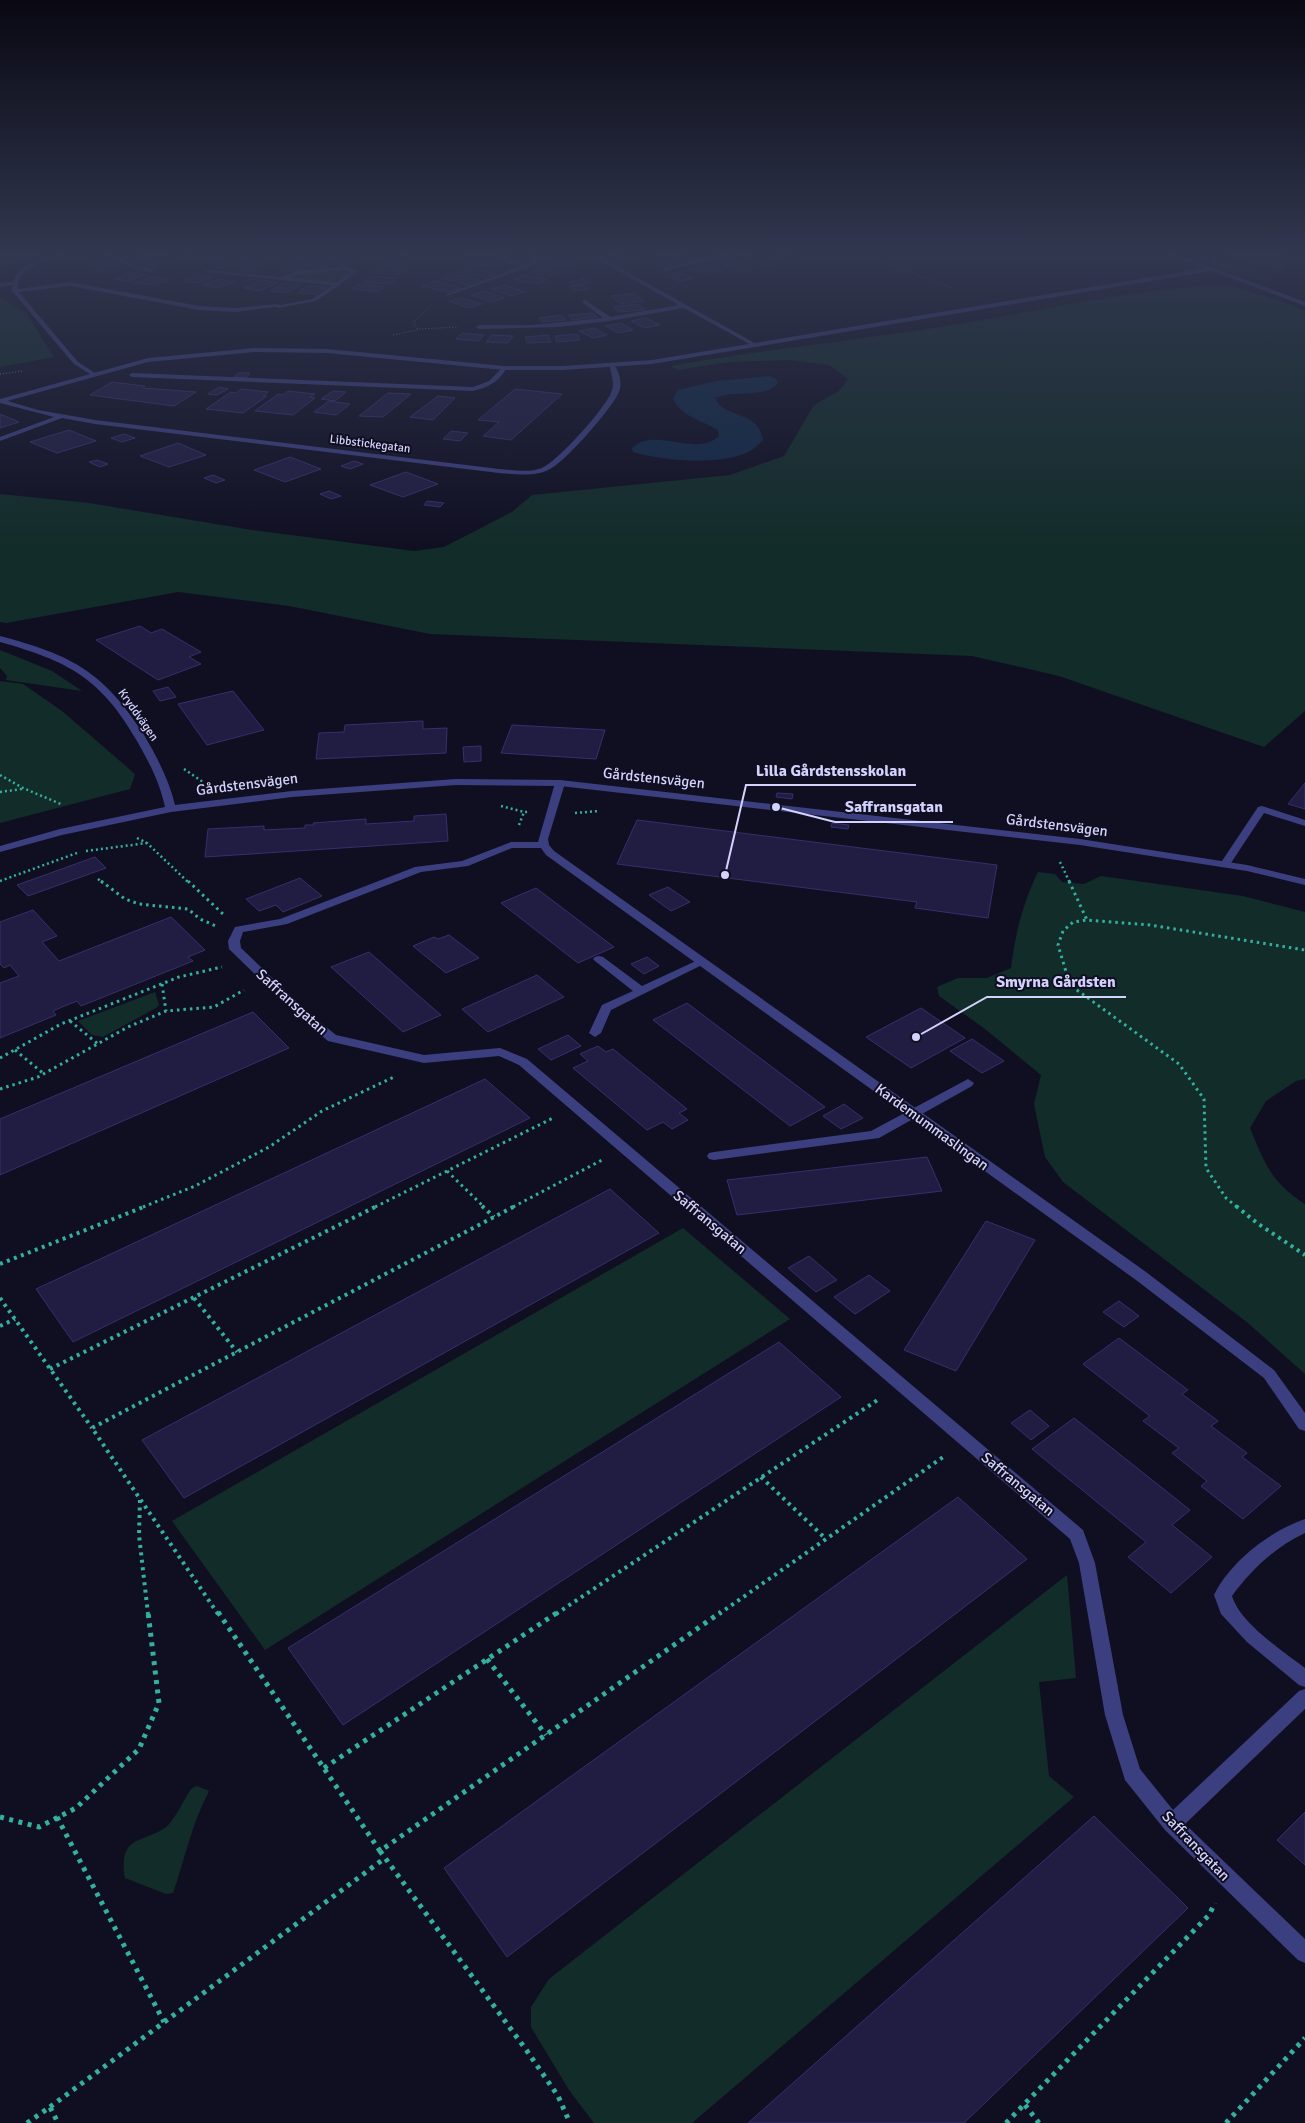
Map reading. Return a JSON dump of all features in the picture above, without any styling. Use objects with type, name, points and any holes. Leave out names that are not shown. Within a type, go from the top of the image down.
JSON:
[{"type":"street","points":[[68,352],[76,362],[93,374]]},
{"type":"street","points":[[1,401],[148,360],[228,352]]},
{"type":"street","points":[[339,352],[504,368],[563,368],[612,366],[713,352]]},
{"type":"street","name":"Libbstickegatan","points":[[1,401],[60,417],[499,471],[526,472],[536,471],[553,465],[615,393],[618,379],[616,371],[612,366]]},
{"type":"street","points":[[132,375],[473,389],[490,384],[504,368]]},
{"type":"street","name":"Libbstickegatan","points":[[0,439],[60,417]]},
{"type":"street","name":"Kryddvägen","points":[[0,639],[42,651],[83,672],[103,687],[128,718],[151,756],[167,790],[171,809]]},
{"type":"street","name":"Gårdstensvägen","points":[[0,849],[60,832],[171,809],[319,791],[456,782],[560,783],[1071,841],[1225,864],[1305,882]]},
{"type":"street","points":[[239,929],[256,928],[283,922],[419,869],[464,864],[511,845],[544,845],[543,839],[560,783]]},
{"type":"street","points":[[1225,864],[1262,809],[1305,823]]},
{"type":"street","name":"Kardemummaslingan","points":[[544,845],[550,853],[1141,1276],[1269,1374],[1305,1425]]},
{"type":"street","name":"Saffransgatan","points":[[239,929],[234,940],[235,949],[305,1016],[332,1038],[387,1049],[424,1059],[461,1058],[500,1052],[523,1062],[1077,1535],[1087,1562],[1114,1715],[1132,1774],[1172,1824],[1305,1954]]},
{"type":"street","points":[[599,959],[641,991]]},
{"type":"street","points":[[595,1033],[606,1008],[702,962]]},
{"type":"street","points":[[714,1156],[874,1134],[968,1083]]},
{"type":"street","points":[[1305,1526],[1286,1533],[1236,1575],[1223,1596],[1227,1609],[1252,1637],[1305,1679]]},
{"type":"street","points":[[1172,1824],[1305,1697]]},
{"type":"path","points":[[0,776],[63,805]]},
{"type":"path","points":[[0,792],[23,788]]},
{"type":"path","points":[[136,837],[147,843],[239,929]]},
{"type":"path","points":[[0,880],[80,852],[147,843]]},
{"type":"path","points":[[1060,861],[1088,920]]},
{"type":"path","points":[[98,879],[117,894],[132,901],[188,909],[200,919],[213,925],[239,929]]},
{"type":"path","points":[[1305,950],[1150,926],[1088,920],[1073,922],[1063,931],[1058,945],[1070,985],[1179,1064],[1204,1099],[1206,1168],[1226,1198],[1257,1223],[1305,1255]]},
{"type":"path","points":[[0,1058],[69,1021],[180,977],[225,966]]},
{"type":"path","points":[[162,984],[166,1011]]},
{"type":"path","points":[[0,1089],[44,1074],[128,1027],[166,1011],[214,1007],[249,987]]},
{"type":"path","points":[[69,1021],[98,1044]]},
{"type":"path","points":[[15,1050],[44,1074]]},
{"type":"path","points":[[0,1264],[195,1186],[269,1147],[322,1111],[397,1076]]},
{"type":"path","points":[[50,1369],[561,1114]]},
{"type":"path","points":[[92,1428],[608,1157]]},
{"type":"path","points":[[447,1172],[494,1217]]},
{"type":"path","points":[[0,1298],[92,1428],[380,1851],[558,2096],[570,2123]]},
{"type":"path","points":[[194,1298],[237,1352]]},
{"type":"path","points":[[0,1326],[15,1319]]},
{"type":"path","points":[[324,1768],[884,1396]]},
{"type":"path","points":[[380,1851],[949,1453]]},
{"type":"path","points":[[761,1477],[826,1539]]},
{"type":"path","points":[[0,1817],[39,1827],[76,1808],[139,1749],[159,1703],[139,1536],[140,1499]]},
{"type":"path","points":[[487,1659],[546,1735]]},
{"type":"path","points":[[57,1817],[164,2022]]},
{"type":"path","points":[[27,2123],[50,2108],[385,1858]]},
{"type":"path","points":[[1006,2123],[1209,1915],[1220,1893]]},
{"type":"path","points":[[1226,2123],[1305,2038]]},
{"type":"path","points":[[1025,2105],[1039,2123]]},
{"type":"path","points":[[50,2108],[58,2123]]},
{"type":"green space","points":[[0,352],[51,352],[54,357],[0,367]]},
{"type":"green space","points":[[760,352],[1305,352],[1305,711],[1264,747],[1059,676],[972,656],[430,634],[289,606],[178,592],[6,623],[0,622],[0,494],[89,503],[252,530],[414,551],[444,547],[512,512],[532,495],[730,475],[784,456],[814,405],[839,391],[848,379],[829,365],[789,360],[731,362],[677,370],[670,366]]},
{"type":"green space","points":[[0,650],[52,671],[82,691],[6,680],[7,676],[0,668]]},
{"type":"green space","points":[[0,681],[23,684],[62,711],[135,774],[130,789],[0,823]]},
{"type":"green space","points":[[1038,872],[1055,874],[1062,882],[1084,884],[1101,876],[1243,896],[1305,912],[1305,1079],[1296,1081],[1266,1101],[1250,1128],[1270,1171],[1284,1188],[1305,1204],[1305,1374],[1248,1323],[1063,1182],[1045,1157],[1034,1104],[1041,1075],[985,1029],[939,996],[937,987],[958,978],[987,978],[1011,968],[1020,919]]},
{"type":"green space","points":[[155,992],[159,1005],[156,1008],[103,1037],[92,1035],[78,1021]]},
{"type":"green space","points":[[683,1228],[790,1319],[265,1650],[172,1521]]},
{"type":"green space","points":[[1067,1575],[1076,1678],[1039,1682],[1049,1776],[1074,1797],[692,2123],[594,2123],[569,2090],[531,2027],[531,2007],[549,1979]]},
{"type":"green space","points":[[197,1786],[209,1791],[193,1828],[173,1893],[166,1894],[125,1878],[124,1864],[128,1848],[133,1843],[165,1828],[175,1816],[191,1789]]},
{"type":"water","points":[[769,376],[775,378],[778,382],[767,391],[715,398],[726,409],[755,423],[760,430],[763,440],[750,451],[736,456],[707,461],[675,460],[633,452],[632,448],[641,442],[664,440],[699,444],[710,442],[719,436],[718,430],[681,410],[673,398],[678,390],[717,381]]},
{"type":"building","points":[[238,373],[250,373],[246,378],[234,377]]},
{"type":"building","points":[[112,382],[145,386],[143,388],[196,392],[174,406],[90,395]]},
{"type":"building","points":[[219,387],[228,389],[217,395],[208,394]]},
{"type":"building","points":[[241,389],[268,392],[263,396],[267,396],[243,413],[206,409],[231,392],[236,393]]},
{"type":"building","points":[[515,389],[562,394],[511,440],[483,436],[499,422],[478,420]]},
{"type":"building","points":[[288,391],[315,394],[310,397],[315,398],[293,415],[255,411],[278,394],[283,395]]},
{"type":"building","points":[[333,391],[346,392],[335,401],[321,399]]},
{"type":"building","points":[[388,393],[411,394],[383,417],[359,416]]},
{"type":"building","points":[[438,396],[455,398],[433,420],[410,417]]},
{"type":"building","points":[[329,401],[350,404],[336,415],[314,412]]},
{"type":"building","points":[[0,414],[19,422],[0,428]]},
{"type":"building","points":[[69,430],[96,441],[57,453],[30,442]]},
{"type":"building","points":[[451,431],[468,433],[460,441],[443,439]]},
{"type":"building","points":[[124,434],[135,438],[122,442],[111,438]]},
{"type":"building","points":[[178,443],[206,455],[169,467],[140,456]]},
{"type":"building","points":[[290,457],[321,469],[285,482],[254,470]]},
{"type":"building","points":[[97,460],[108,464],[100,467],[89,462]]},
{"type":"building","points":[[354,461],[363,464],[350,469],[341,466]]},
{"type":"building","points":[[406,472],[438,484],[403,497],[370,485]]},
{"type":"building","points":[[213,475],[225,480],[216,483],[204,478]]},
{"type":"building","points":[[329,491],[341,496],[331,499],[320,494]]},
{"type":"building","points":[[427,501],[444,503],[440,507],[424,505]]},
{"type":"building","points":[[140,626],[151,633],[162,629],[201,652],[189,657],[201,664],[158,680],[96,640]]},
{"type":"building","points":[[168,687],[176,697],[160,701],[153,691]]},
{"type":"building","points":[[233,691],[264,730],[207,745],[178,704]]},
{"type":"building","points":[[423,721],[423,729],[447,728],[446,753],[316,759],[319,733],[344,732],[345,725]]},
{"type":"building","points":[[512,725],[605,730],[596,759],[501,753]]},
{"type":"building","points":[[481,746],[481,761],[464,762],[463,747]]},
{"type":"building","points":[[1305,783],[1305,809],[1288,804]]},
{"type":"building","points":[[777,793],[793,794],[792,799],[776,797]]},
{"type":"building","points":[[446,814],[448,841],[205,857],[208,829],[264,826],[264,830],[305,828],[305,825],[314,825],[313,823],[366,819],[366,824],[414,821],[414,816]]},
{"type":"building","points":[[637,820],[997,865],[988,918],[915,908],[917,902],[617,864]]},
{"type":"building","points":[[832,823],[849,825],[848,829],[831,827]]},
{"type":"building","points":[[95,857],[106,868],[28,896],[17,885]]},
{"type":"building","points":[[300,878],[322,896],[283,912],[276,905],[259,911],[246,899]]},
{"type":"building","points":[[668,887],[690,902],[671,911],[649,895]]},
{"type":"building","points":[[536,888],[614,947],[578,963],[501,903]]},
{"type":"building","points":[[33,910],[57,936],[42,942],[59,961],[171,917],[205,950],[188,957],[193,961],[81,1006],[77,1001],[53,1011],[56,1015],[0,1038],[0,983],[19,976],[10,965],[4,968],[0,964],[0,922]]},
{"type":"building","points":[[449,935],[479,958],[446,973],[413,946],[434,937],[438,939]]},
{"type":"building","points":[[369,952],[441,1015],[403,1032],[331,967]]},
{"type":"building","points":[[647,957],[659,966],[644,974],[631,964]]},
{"type":"building","points":[[537,975],[564,997],[488,1032],[462,1009]]},
{"type":"building","points":[[687,1003],[825,1107],[790,1126],[653,1020]]},
{"type":"building","points":[[921,1008],[965,1038],[911,1068],[866,1037]]},
{"type":"building","points":[[253,1012],[289,1048],[0,1175],[0,1119]]},
{"type":"building","points":[[568,1035],[581,1046],[551,1060],[538,1049]]},
{"type":"building","points":[[972,1039],[1004,1061],[982,1073],[950,1051]]},
{"type":"building","points":[[598,1046],[606,1052],[613,1049],[687,1109],[679,1113],[688,1120],[672,1129],[663,1122],[647,1130],[573,1068],[588,1061],[580,1054]]},
{"type":"building","points":[[485,1079],[530,1118],[73,1342],[36,1289]]},
{"type":"building","points":[[844,1104],[863,1118],[841,1129],[823,1116]]},
{"type":"building","points":[[927,1157],[942,1191],[737,1215],[727,1180]]},
{"type":"building","points":[[610,1189],[659,1233],[184,1498],[142,1440]]},
{"type":"building","points":[[986,1221],[1035,1240],[956,1371],[904,1350]]},
{"type":"building","points":[[809,1256],[837,1280],[816,1292],[788,1268]]},
{"type":"building","points":[[869,1275],[890,1291],[855,1314],[834,1297]]},
{"type":"building","points":[[1119,1301],[1139,1316],[1124,1327],[1103,1312]]},
{"type":"building","points":[[1119,1338],[1188,1390],[1182,1394],[1218,1421],[1211,1426],[1247,1453],[1242,1457],[1281,1486],[1243,1519],[1201,1486],[1207,1481],[1172,1453],[1179,1448],[1143,1421],[1150,1416],[1083,1364]]},
{"type":"building","points":[[779,1342],[841,1397],[343,1725],[288,1648]]},
{"type":"building","points":[[1030,1410],[1049,1426],[1031,1440],[1011,1423]]},
{"type":"building","points":[[1074,1418],[1190,1510],[1172,1525],[1212,1557],[1171,1593],[1128,1557],[1146,1542],[1032,1449]]},
{"type":"building","points":[[958,1497],[1027,1559],[507,1957],[444,1868]]},
{"type":"building","points":[[1305,1812],[1305,1865],[1277,1840]]},
{"type":"building","points":[[1094,1816],[1188,1908],[964,2123],[748,2123]]},
{"type":"place","name":"Saffransgatan","points":[[776,807]]},
{"type":"place","name":"Lilla Gårdstensskolan","points":[[725,875]]},
{"type":"place","name":"Smyrna Gårdsten","points":[[916,1037]]}]
